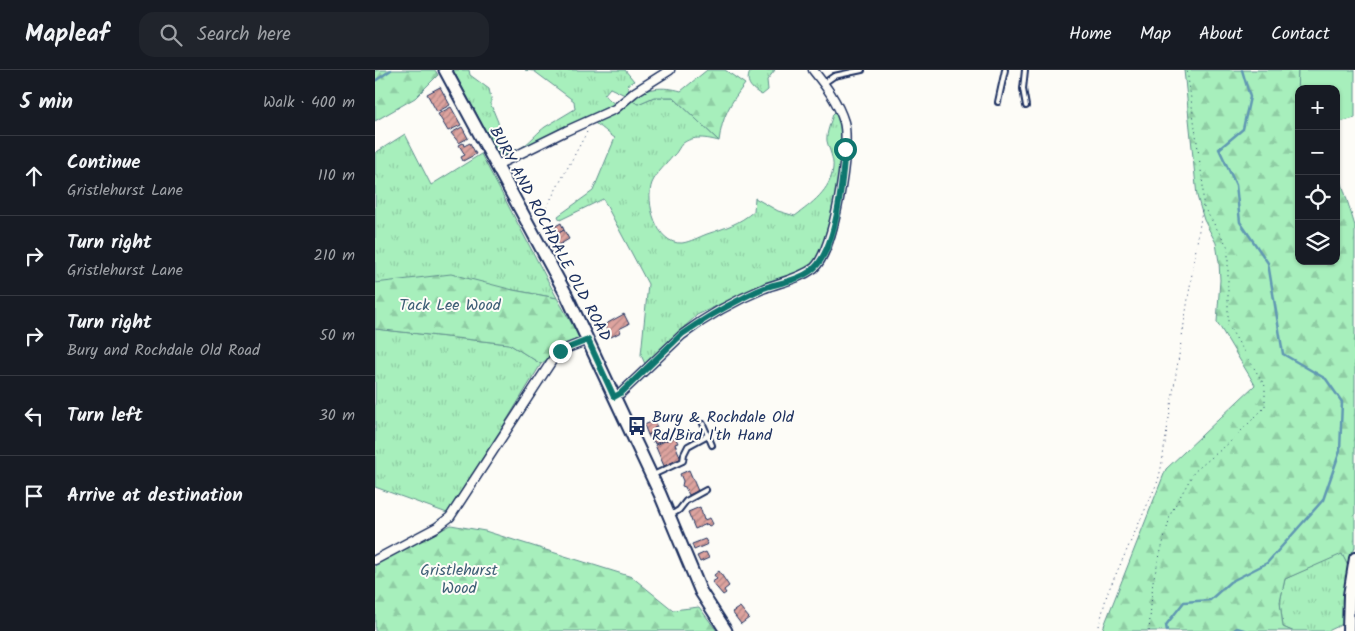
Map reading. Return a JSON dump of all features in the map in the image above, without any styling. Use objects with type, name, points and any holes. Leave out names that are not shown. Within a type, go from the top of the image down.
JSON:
[{"type":"main road","name":"BURY AND ROCHDALE OLD ROAD","points":[[445,70],[497,164],[588,340],[669,515],[701,592],[725,631]]},
{"type":"street","points":[[497,164],[615,110],[635,92],[670,70]]},
{"type":"street","points":[[614,397],[621,393],[682,334],[741,299],[806,273],[819,262],[835,218],[842,180],[845,133],[841,114],[824,83],[813,70]]},
{"type":"street","points":[[375,560],[450,517],[555,356],[560,351],[588,340]]},
{"type":"street","points":[[1348,631],[1349,595],[1355,558]]},
{"type":"lane","points":[[824,83],[834,76],[862,70]]},
{"type":"lane","points":[[998,102],[1005,70]]},
{"type":"lane","points":[[1025,70],[1023,89],[1026,106]]},
{"type":"lane","points":[[703,424],[712,445]]},
{"type":"lane","points":[[651,476],[683,461],[688,446],[708,435]]},
{"type":"lane","points":[[669,515],[679,510],[686,501],[706,490]]},
{"type":"path","points":[[1100,631],[1099,626],[1107,594],[1158,481],[1203,205],[1203,185],[1187,70]]},
{"type":"path","points":[[530,227],[538,222],[594,118]]},
{"type":"path","points":[[1149,631],[1153,580],[1171,513],[1194,472],[1229,443],[1265,407],[1265,386],[1229,325],[1228,247],[1203,205]]},
{"type":"green space","points":[[375,70],[435,70],[438,75],[415,98],[375,121]]},
{"type":"green space","points":[[453,70],[469,70],[470,75],[489,89],[491,105],[498,122],[503,149],[510,150],[521,148],[545,127],[575,109],[574,101],[534,71],[525,70],[625,70],[634,81],[627,85],[629,92],[625,95],[610,88],[604,95],[616,105],[501,159]]},
{"type":"green space","points":[[707,70],[725,70],[745,84],[727,111],[719,141],[673,97],[654,97],[638,104],[631,100],[641,92],[648,90],[668,88],[681,91]]},
{"type":"green space","points":[[751,70],[775,70],[767,80],[768,90],[762,95],[750,85],[748,78]]},
{"type":"green space","points":[[1184,70],[1298,70],[1298,85],[1295,85],[1295,265],[1340,265],[1340,177],[1355,226],[1355,547],[1349,568],[1342,554],[1285,579],[1280,602],[1283,627],[1292,631],[1102,631],[1166,469],[1255,385],[1217,322],[1220,280],[1216,243],[1204,220],[1197,196]]},
{"type":"green space","points":[[1298,70],[1355,70],[1355,118],[1340,122],[1340,85],[1297,85]]},
{"type":"green space","points":[[654,97],[673,97],[719,141],[700,138],[686,141],[652,183],[650,200],[655,220],[659,230],[673,242],[688,242],[726,228],[754,211],[755,198],[778,211],[795,216],[807,207],[824,190],[831,176],[833,161],[827,138],[833,114],[836,111],[842,128],[842,150],[834,213],[826,242],[817,260],[806,269],[787,278],[768,282],[697,315],[645,364],[641,355],[648,284],[603,199],[560,220],[558,216],[593,191],[615,138],[599,125],[592,122],[617,112],[631,100],[638,104]]},
{"type":"green space","points":[[405,134],[431,185],[481,154],[557,298],[513,290],[375,283],[375,153]]},
{"type":"green space","name":"Tack Lee Wood","points":[[451,274],[513,290],[557,298],[580,338],[559,350],[541,364],[509,344],[375,329],[375,283]]},
{"type":"green space","points":[[375,329],[509,344],[541,364],[447,513],[375,487]]},
{"type":"green space","name":"Gristlehurst Wood","points":[[451,525],[485,531],[632,577],[673,610],[699,607],[717,631],[375,631],[375,565]]},
{"type":"green space","points":[[1342,553],[1349,568],[1343,624],[1328,631],[1292,631],[1283,627],[1280,602],[1285,579]]},
{"type":"building","points":[[440,87],[450,105],[437,112],[427,94]]},
{"type":"building","points":[[451,107],[461,125],[448,131],[438,114]]},
{"type":"building","points":[[462,127],[468,138],[459,143],[451,133]]},
{"type":"building","points":[[463,143],[464,146],[470,143],[476,154],[463,161],[461,157],[465,155],[459,145]]},
{"type":"building","points":[[561,223],[564,230],[554,236],[550,229]]},
{"type":"building","points":[[564,230],[569,239],[559,245],[554,236]]},
{"type":"building","points":[[624,314],[629,324],[619,329],[621,332],[611,337],[604,325]]},
{"type":"building","points":[[654,421],[657,427],[654,428],[656,431],[648,435],[644,425]]},
{"type":"building","points":[[659,430],[664,440],[655,444],[648,435]]},
{"type":"building","points":[[675,437],[678,443],[675,444],[681,459],[664,466],[655,445]]},
{"type":"building","points":[[689,470],[698,491],[689,495],[685,487],[682,486],[683,481],[680,474]]},
{"type":"building","points":[[700,507],[704,520],[710,518],[713,524],[709,526],[707,524],[695,529],[688,512]]},
{"type":"building","points":[[705,539],[708,544],[694,550],[692,544]]},
{"type":"building","points":[[706,552],[709,558],[700,562],[697,556]]},
{"type":"building","points":[[719,571],[729,586],[724,590],[726,593],[723,595],[712,582],[717,579],[714,575]]},
{"type":"building","points":[[740,607],[749,618],[741,624],[732,612]]},
{"type":"waterway","points":[[375,81],[391,70]]},
{"type":"waterway","points":[[1167,631],[1166,625],[1184,602],[1210,600],[1230,582],[1267,563],[1323,500],[1340,451],[1342,402],[1326,379],[1283,354],[1268,263],[1240,222],[1236,185],[1219,149],[1243,129],[1250,97],[1242,70]]},
{"type":"waterway","points":[[1233,631],[1237,628],[1247,631]]},
{"type":"place","name":"Bury & Rochdale Old Rd/Bird I'th Hand","points":[[637,426]]},
{"type":"route","points":[[560,351],[588,340],[614,397],[650,367],[682,334],[741,299],[769,286],[782,284],[806,273],[819,262],[831,235],[842,180],[845,149]]}]
